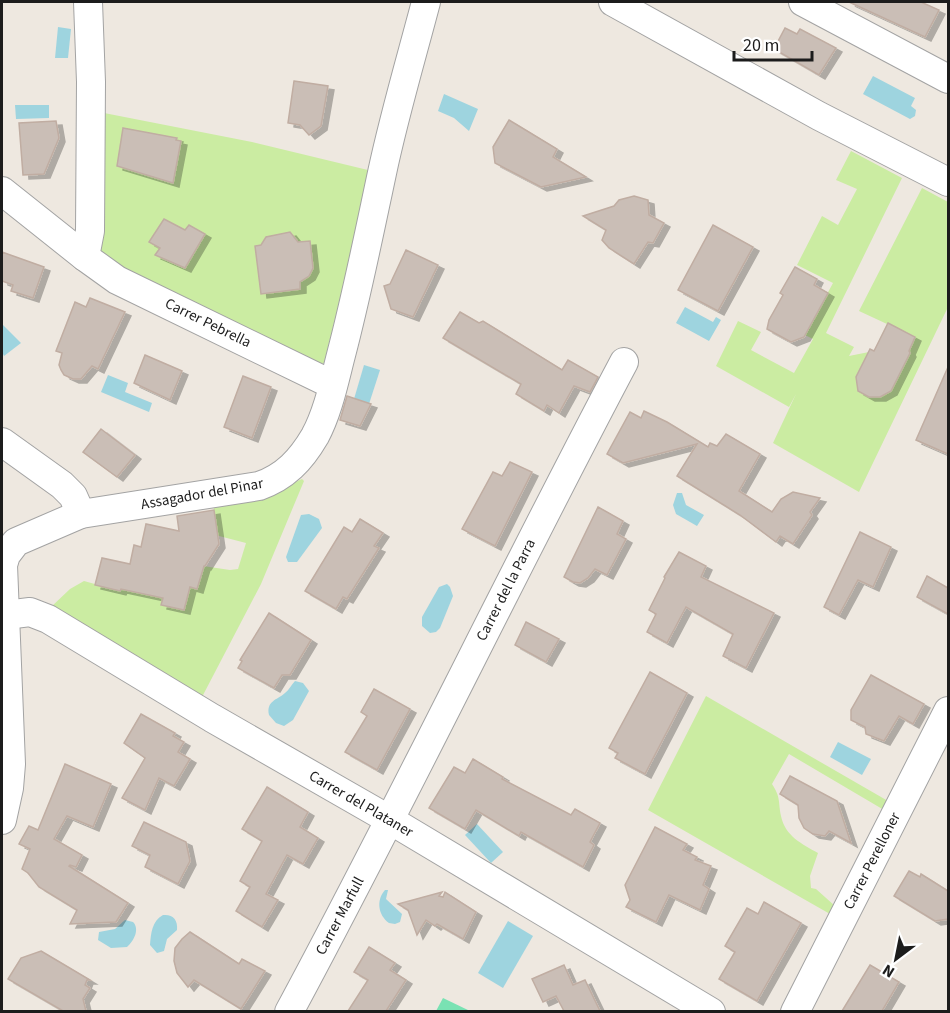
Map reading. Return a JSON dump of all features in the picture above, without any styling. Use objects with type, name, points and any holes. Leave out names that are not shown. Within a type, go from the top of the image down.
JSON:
[{"type":"street","points":[[86,257],[90,222],[91,82],[88,2]]},
{"type":"street","name":"Assagador del Pinar","points":[[2,820],[9,789],[11,764],[3,565],[6,555],[16,542],[81,514],[259,486],[271,482],[289,470],[314,437],[324,415],[333,385],[353,312],[382,173],[426,2]]},
{"type":"street","points":[[613,2],[819,116],[948,182]]},
{"type":"street","points":[[803,2],[948,79]]},
{"type":"street","name":"Carrer Pebrella","points":[[2,191],[117,280],[333,385]]},
{"type":"street","name":"Carrer del la Parra","points":[[390,820],[565,473],[624,362]]},
{"type":"street","points":[[2,442],[69,491],[81,514]]},
{"type":"street","name":"Carrer del Plataner","points":[[6,615],[30,612],[48,620],[711,1011]]},
{"type":"street","name":"Carrer Perelloner","points":[[795,1011],[948,711]]},
{"type":"street","name":"Carrer Marfull","points":[[290,1011],[390,820]]},
{"type":"green space","points":[[99,112],[252,142],[372,171],[324,363],[317,365],[126,273],[102,253],[98,241]]},
{"type":"green space","points":[[851,151],[902,178],[826,333],[854,347],[849,356],[874,351],[887,324],[859,311],[922,188],[948,202],[948,307],[859,492],[773,443],[796,394],[789,407],[716,366],[738,321],[761,332],[751,350],[794,373],[813,339],[805,335],[833,283],[797,265],[822,216],[838,225],[857,189],[836,180]]},
{"type":"green space","points":[[302,479],[304,481],[261,584],[202,697],[51,607],[70,589],[84,581],[120,591],[121,587],[163,598],[161,605],[183,610],[187,599],[186,586],[197,589],[203,566],[238,569],[246,543],[196,530],[195,521],[215,519],[213,503],[280,489]]},
{"type":"green space","points":[[706,696],[888,801],[884,810],[789,754],[772,784],[778,796],[786,829],[795,839],[818,853],[810,876],[811,888],[816,889],[835,906],[830,914],[648,810]]},
{"type":"green space","points":[[443,998],[470,1011],[436,1011]]},
{"type":"water","points":[[58,27],[71,29],[68,58],[55,58]]},
{"type":"water","points":[[873,76],[915,98],[911,106],[916,110],[915,116],[910,119],[863,94]]},
{"type":"water","points":[[444,94],[478,109],[469,131],[454,118],[438,111]]},
{"type":"water","points":[[15,105],[49,105],[49,118],[16,119]]},
{"type":"water","points":[[685,307],[713,322],[716,317],[721,320],[709,341],[676,323]]},
{"type":"water","points":[[2,324],[21,343],[4,356],[2,352]]},
{"type":"water","points":[[364,365],[380,370],[369,404],[354,399]]},
{"type":"water","points":[[108,375],[128,383],[125,392],[152,403],[149,412],[101,392]]},
{"type":"water","points":[[677,493],[682,493],[686,505],[704,515],[697,526],[676,514],[673,505]]},
{"type":"water","points":[[309,514],[319,519],[322,528],[297,562],[288,562],[286,557],[301,515]]},
{"type":"water","points":[[447,584],[453,596],[440,628],[430,633],[422,626],[422,617],[439,587]]},
{"type":"water","points":[[295,681],[303,683],[309,691],[293,720],[284,726],[276,723],[268,710],[273,701],[286,692]]},
{"type":"water","points":[[838,742],[871,759],[862,775],[830,757]]},
{"type":"water","points":[[477,824],[503,852],[491,863],[465,835]]},
{"type":"water","points":[[385,890],[388,890],[386,899],[402,914],[400,922],[395,924],[389,923],[382,916],[379,903]]},
{"type":"water","points":[[163,915],[174,918],[177,930],[167,939],[164,951],[157,953],[150,945],[151,936],[154,924]]},
{"type":"water","points":[[125,920],[133,922],[136,928],[134,938],[127,947],[111,948],[98,940],[99,932],[115,929]]},
{"type":"water","points":[[508,921],[533,936],[503,988],[478,973]]},
{"type":"building","points":[[849,2],[921,2],[939,10],[925,37]]},
{"type":"building","points":[[785,28],[797,34],[800,29],[836,48],[819,75],[774,49]]},
{"type":"building","points":[[294,81],[328,86],[321,126],[309,135],[300,125],[288,123]]},
{"type":"building","points":[[509,120],[557,149],[553,157],[586,177],[541,187],[495,163],[493,147]]},
{"type":"building","points":[[56,121],[59,138],[44,174],[23,175],[19,123]]},
{"type":"building","points":[[123,128],[177,138],[176,140],[181,141],[173,183],[117,166]]},
{"type":"building","points":[[634,196],[648,200],[649,215],[664,223],[653,243],[648,242],[634,264],[609,248],[602,240],[606,230],[583,216],[614,206],[619,200]]},
{"type":"building","points":[[164,219],[185,230],[189,225],[205,234],[185,268],[155,255],[160,248],[149,242]]},
{"type":"building","points":[[713,225],[753,247],[718,311],[678,290]]},
{"type":"building","points":[[290,232],[298,242],[310,241],[313,268],[309,276],[300,282],[300,289],[261,294],[255,246],[261,245],[266,237]]},
{"type":"building","points":[[406,250],[438,265],[413,317],[391,309],[384,286],[390,284]]},
{"type":"building","points":[[2,252],[44,267],[33,298],[11,291],[13,285],[2,281]]},
{"type":"building","points":[[795,267],[817,279],[814,285],[828,293],[804,337],[791,342],[767,329],[769,320],[783,295],[780,293]]},
{"type":"building","points":[[90,298],[125,312],[98,369],[92,366],[81,379],[73,379],[64,375],[59,365],[62,353],[56,351],[75,302],[86,307]]},
{"type":"building","points":[[460,312],[479,323],[483,321],[562,370],[568,360],[598,377],[590,392],[574,386],[559,413],[547,405],[544,411],[516,394],[521,384],[443,338]]},
{"type":"building","points":[[888,323],[915,337],[910,353],[891,391],[880,397],[869,397],[858,391],[856,377],[870,349],[874,351]]},
{"type":"building","points":[[145,355],[182,371],[170,400],[134,383]]},
{"type":"building","points":[[948,367],[948,454],[916,440]]},
{"type":"building","points":[[243,376],[271,387],[252,438],[224,427]]},
{"type":"building","points":[[347,396],[371,404],[360,426],[340,420]]},
{"type":"building","points":[[644,411],[708,447],[710,443],[717,446],[726,434],[760,454],[739,491],[772,512],[781,499],[793,492],[820,498],[793,544],[780,536],[776,542],[740,515],[677,476],[697,444],[623,463],[607,454],[630,412],[641,418]]},
{"type":"building","points":[[101,429],[135,455],[117,477],[83,452]]},
{"type":"building","points":[[510,462],[532,472],[495,546],[462,529],[493,472],[502,476]]},
{"type":"building","points":[[598,507],[623,521],[617,534],[626,539],[607,575],[595,569],[588,578],[580,583],[573,582],[564,577]]},
{"type":"building","points":[[214,510],[219,544],[204,566],[197,589],[190,587],[184,610],[161,605],[163,598],[95,585],[102,558],[130,564],[134,545],[141,547],[146,524],[179,531],[177,516]]},
{"type":"building","points":[[360,519],[383,533],[374,546],[379,548],[347,599],[343,597],[336,609],[305,591],[344,527],[352,532]]},
{"type":"building","points":[[860,532],[891,547],[873,587],[858,580],[839,615],[824,607]]},
{"type":"building","points":[[679,552],[706,566],[701,577],[774,613],[746,668],[723,656],[733,634],[686,607],[667,643],[647,632],[656,614],[649,610],[664,577]]},
{"type":"building","points":[[927,576],[948,588],[948,614],[917,597]]},
{"type":"building","points":[[269,613],[311,640],[290,675],[282,675],[274,688],[238,668],[242,661],[240,660]]},
{"type":"building","points":[[526,622],[559,639],[546,662],[515,645]]},
{"type":"building","points":[[650,672],[687,693],[645,774],[615,758],[618,753],[609,748]]},
{"type":"building","points":[[871,675],[924,704],[913,724],[899,716],[884,741],[866,734],[865,727],[851,720],[851,710]]},
{"type":"building","points":[[374,689],[410,709],[377,770],[345,752],[367,716],[361,712]]},
{"type":"building","points":[[141,714],[175,733],[173,736],[184,742],[178,752],[190,759],[174,786],[159,778],[145,810],[122,798],[145,758],[124,743]]},
{"type":"building","points":[[473,759],[503,777],[502,779],[571,815],[575,809],[600,823],[590,842],[594,845],[583,867],[521,832],[519,836],[476,810],[465,829],[429,808],[454,767],[465,773]]},
{"type":"building","points":[[65,764],[111,784],[93,827],[67,816],[54,839],[82,855],[76,867],[69,866],[128,903],[116,922],[70,924],[77,910],[39,887],[22,869],[30,849],[19,844],[29,826],[38,830]]},
{"type":"building","points":[[790,776],[837,801],[851,843],[829,831],[825,836],[813,834],[804,828],[799,818],[798,805],[780,794]]},
{"type":"building","points":[[267,787],[308,812],[300,827],[318,838],[303,864],[287,855],[266,894],[278,900],[262,927],[236,911],[250,887],[240,881],[262,841],[242,829]]},
{"type":"building","points":[[144,822],[186,842],[190,861],[178,884],[145,867],[150,855],[132,846]]},
{"type":"building","points":[[655,827],[687,844],[683,850],[697,857],[695,860],[711,866],[703,885],[709,889],[700,910],[669,895],[656,922],[626,907],[630,900],[625,885]]},
{"type":"building","points":[[909,871],[920,877],[921,874],[948,891],[948,919],[935,921],[894,896]]},
{"type":"building","points":[[442,892],[439,896],[443,897],[445,892],[476,912],[463,939],[426,920],[417,935],[408,910],[398,904]]},
{"type":"building","points":[[764,902],[801,923],[757,1001],[719,979],[735,952],[725,946],[747,908],[758,914]]},
{"type":"building","points":[[190,932],[239,964],[242,959],[265,971],[241,1009],[194,980],[188,987],[177,973],[174,961],[175,948]]},
{"type":"building","points":[[369,947],[395,963],[390,970],[406,980],[386,1011],[348,1011],[368,980],[354,972]]},
{"type":"building","points":[[41,951],[90,980],[87,980],[85,985],[90,988],[83,999],[86,1011],[63,1011],[8,979],[21,958]]},
{"type":"building","points":[[564,965],[573,985],[585,980],[600,1011],[564,1011],[556,996],[543,1002],[532,979]]},
{"type":"building","points":[[870,965],[899,982],[882,1011],[842,1011]]}]
